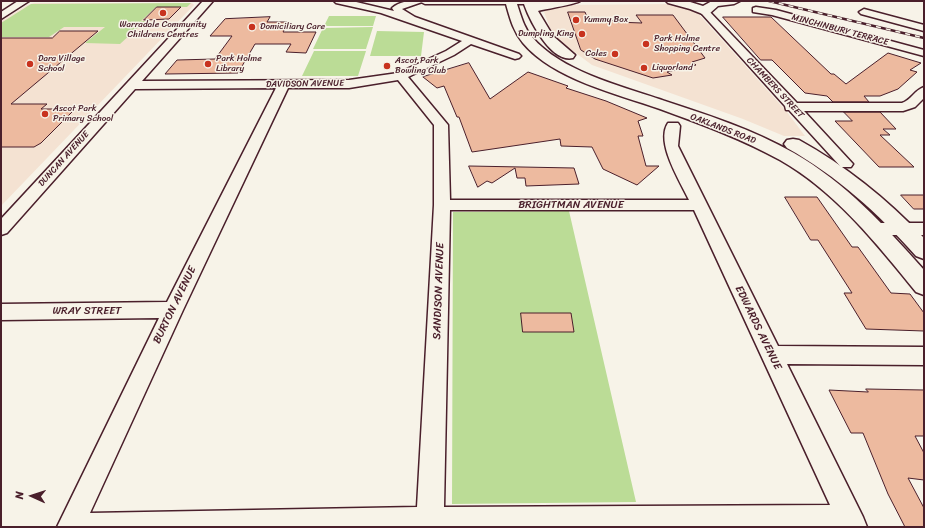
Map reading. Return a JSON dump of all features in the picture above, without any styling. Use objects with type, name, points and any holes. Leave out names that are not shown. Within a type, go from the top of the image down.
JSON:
[{"type":"main road","points":[[425,1],[510,1],[530,6],[535,9],[539,6],[574,1]]},
{"type":"main road","name":"OAKLANDS ROAD","points":[[510,1],[518,26],[534,46],[572,72],[598,84],[728,129],[790,158],[836,190],[877,229],[924,286]]},
{"type":"main road","points":[[530,6],[550,1]]},
{"type":"main road","points":[[672,1],[694,6],[705,12],[708,6],[712,4],[734,1]]},
{"type":"main road","points":[[463,2],[498,6],[505,10],[518,26]]},
{"type":"main road","name":"OAKLANDS ROAD","points":[[530,6],[538,26],[553,44],[585,65],[777,135],[834,168],[914,229],[924,251]]},
{"type":"street","points":[[1,16],[24,1]]},
{"type":"street","name":"DUNCAN AVENUE","points":[[1,229],[208,1]]},
{"type":"street","points":[[339,1],[366,6],[420,22],[515,56]]},
{"type":"street","points":[[420,1],[404,4],[397,8],[399,12],[420,22]]},
{"type":"street","name":"MINCHINBURY TERRACE","points":[[756,10],[773,12],[924,53]]},
{"type":"street","name":"CHAMBERS STREET","points":[[705,12],[791,107],[846,164]]},
{"type":"street","points":[[864,12],[924,28]]},
{"type":"street","name":"DAVIDSON AVENUE","points":[[130,86],[349,84],[401,76],[450,53],[470,40]]},
{"type":"street","name":"SANDISON AVENUE","points":[[401,76],[441,125],[442,205],[430,520]]},
{"type":"street","name":"BURTON AVENUE","points":[[70,527],[173,310],[283,85]]},
{"type":"street","points":[[791,107],[903,107],[911,104],[924,91]]},
{"type":"street","name":"EDWARDS AVENUE","points":[[673,126],[671,146],[852,522]]},
{"type":"street","name":"BRIGHTMAN AVENUE","points":[[442,205],[699,204]]},
{"type":"street","points":[[877,229],[914,229]]},
{"type":"street","name":"WRAY STREET","points":[[1,312],[173,310]]},
{"type":"street","points":[[772,355],[924,356]]},
{"type":"street","points":[[70,527],[430,520],[852,522]]},
{"type":"shaded area","name":"Ascot Park Primary School","points":[[34,3],[192,3],[194,5],[1,206],[1,21],[27,5]]},
{"type":"shaded area","points":[[678,4],[695,10],[787,112],[805,136],[784,136],[743,119],[592,65],[553,36],[543,9],[554,5]]},
{"type":"green space","points":[[191,3],[187,7],[156,7],[141,21],[145,21],[120,44],[85,43],[105,27],[64,27],[49,37],[1,37],[1,23],[31,4]]},
{"type":"green space","points":[[329,16],[376,16],[373,26],[324,26]]},
{"type":"green space","points":[[373,27],[366,49],[313,49],[323,28]]},
{"type":"green space","points":[[377,31],[424,32],[421,56],[370,56]]},
{"type":"green space","points":[[314,51],[366,51],[358,76],[302,76]]},
{"type":"green space","points":[[569,211],[636,502],[452,504],[453,212]]},
{"type":"building","name":"Warradale Community Childrens Centres","points":[[157,7],[181,7],[169,19],[144,20]]},
{"type":"building","name":"Park Holme Shopping Centre","points":[[568,12],[585,12],[589,22],[608,18],[615,22],[642,23],[636,15],[673,15],[705,58],[692,62],[696,65],[667,72],[672,75],[653,78],[595,59],[581,50]]},
{"type":"building","points":[[270,17],[267,22],[289,22],[283,32],[316,32],[306,53],[286,52],[291,44],[255,44],[238,73],[165,74],[177,60],[215,59],[232,36],[210,36],[225,19]]},
{"type":"building","points":[[723,17],[771,17],[831,74],[834,74],[846,84],[888,53],[921,63],[910,70],[917,72],[898,89],[880,96],[864,96],[869,102],[833,102],[827,96],[805,93],[772,60],[761,60]]},
{"type":"building","points":[[60,31],[98,31],[11,104],[47,104],[41,109],[75,109],[41,143],[34,147],[1,147],[1,38],[52,38]]},
{"type":"building","points":[[469,63],[490,99],[528,72],[568,86],[566,88],[606,101],[647,118],[638,121],[643,136],[638,136],[646,166],[659,166],[637,185],[603,169],[592,147],[561,146],[560,139],[472,152],[459,117],[457,117],[444,86],[437,88],[423,77]]},
{"type":"building","points":[[844,112],[880,112],[896,129],[883,129],[890,135],[880,135],[914,167],[879,167],[835,121],[852,121]]},
{"type":"building","points":[[469,166],[574,168],[579,184],[526,186],[525,178],[517,178],[515,168],[492,183],[487,181],[478,187]]},
{"type":"building","points":[[901,195],[924,195],[924,209],[914,209]]},
{"type":"building","points":[[785,197],[817,197],[852,247],[858,247],[891,293],[910,294],[924,313],[924,331],[866,329],[844,293],[852,293],[818,240],[811,240]]},
{"type":"building","points":[[521,313],[571,313],[574,332],[523,332]]},
{"type":"building","points":[[866,389],[924,390],[924,436],[915,436],[924,453],[924,480],[908,478],[924,508],[924,527],[905,527],[888,494],[863,433],[851,433],[829,390],[868,392]]},
{"type":"railway","points":[[769,1],[924,38]]},
{"type":"place","name":"Warradale Community Childrens Centres","points":[[163,13]]},
{"type":"place","name":"Yummy Box","points":[[576,20]]},
{"type":"place","name":"Domiciliary Care","points":[[252,27]]},
{"type":"place","name":"Dumpling King","points":[[582,34]]},
{"type":"place","name":"Park Holme Shopping Centre","points":[[646,44]]},
{"type":"place","name":"Coles","points":[[615,54]]},
{"type":"place","name":"Dara Village School","points":[[30,64]]},
{"type":"place","name":"Park Holme Library","points":[[208,64]]},
{"type":"place","name":"Ascot Park Bowling Club","points":[[387,66]]},
{"type":"place","name":"Liquorland","points":[[644,68]]},
{"type":"place","name":"Ascot Park Primary School","points":[[45,114]]}]
